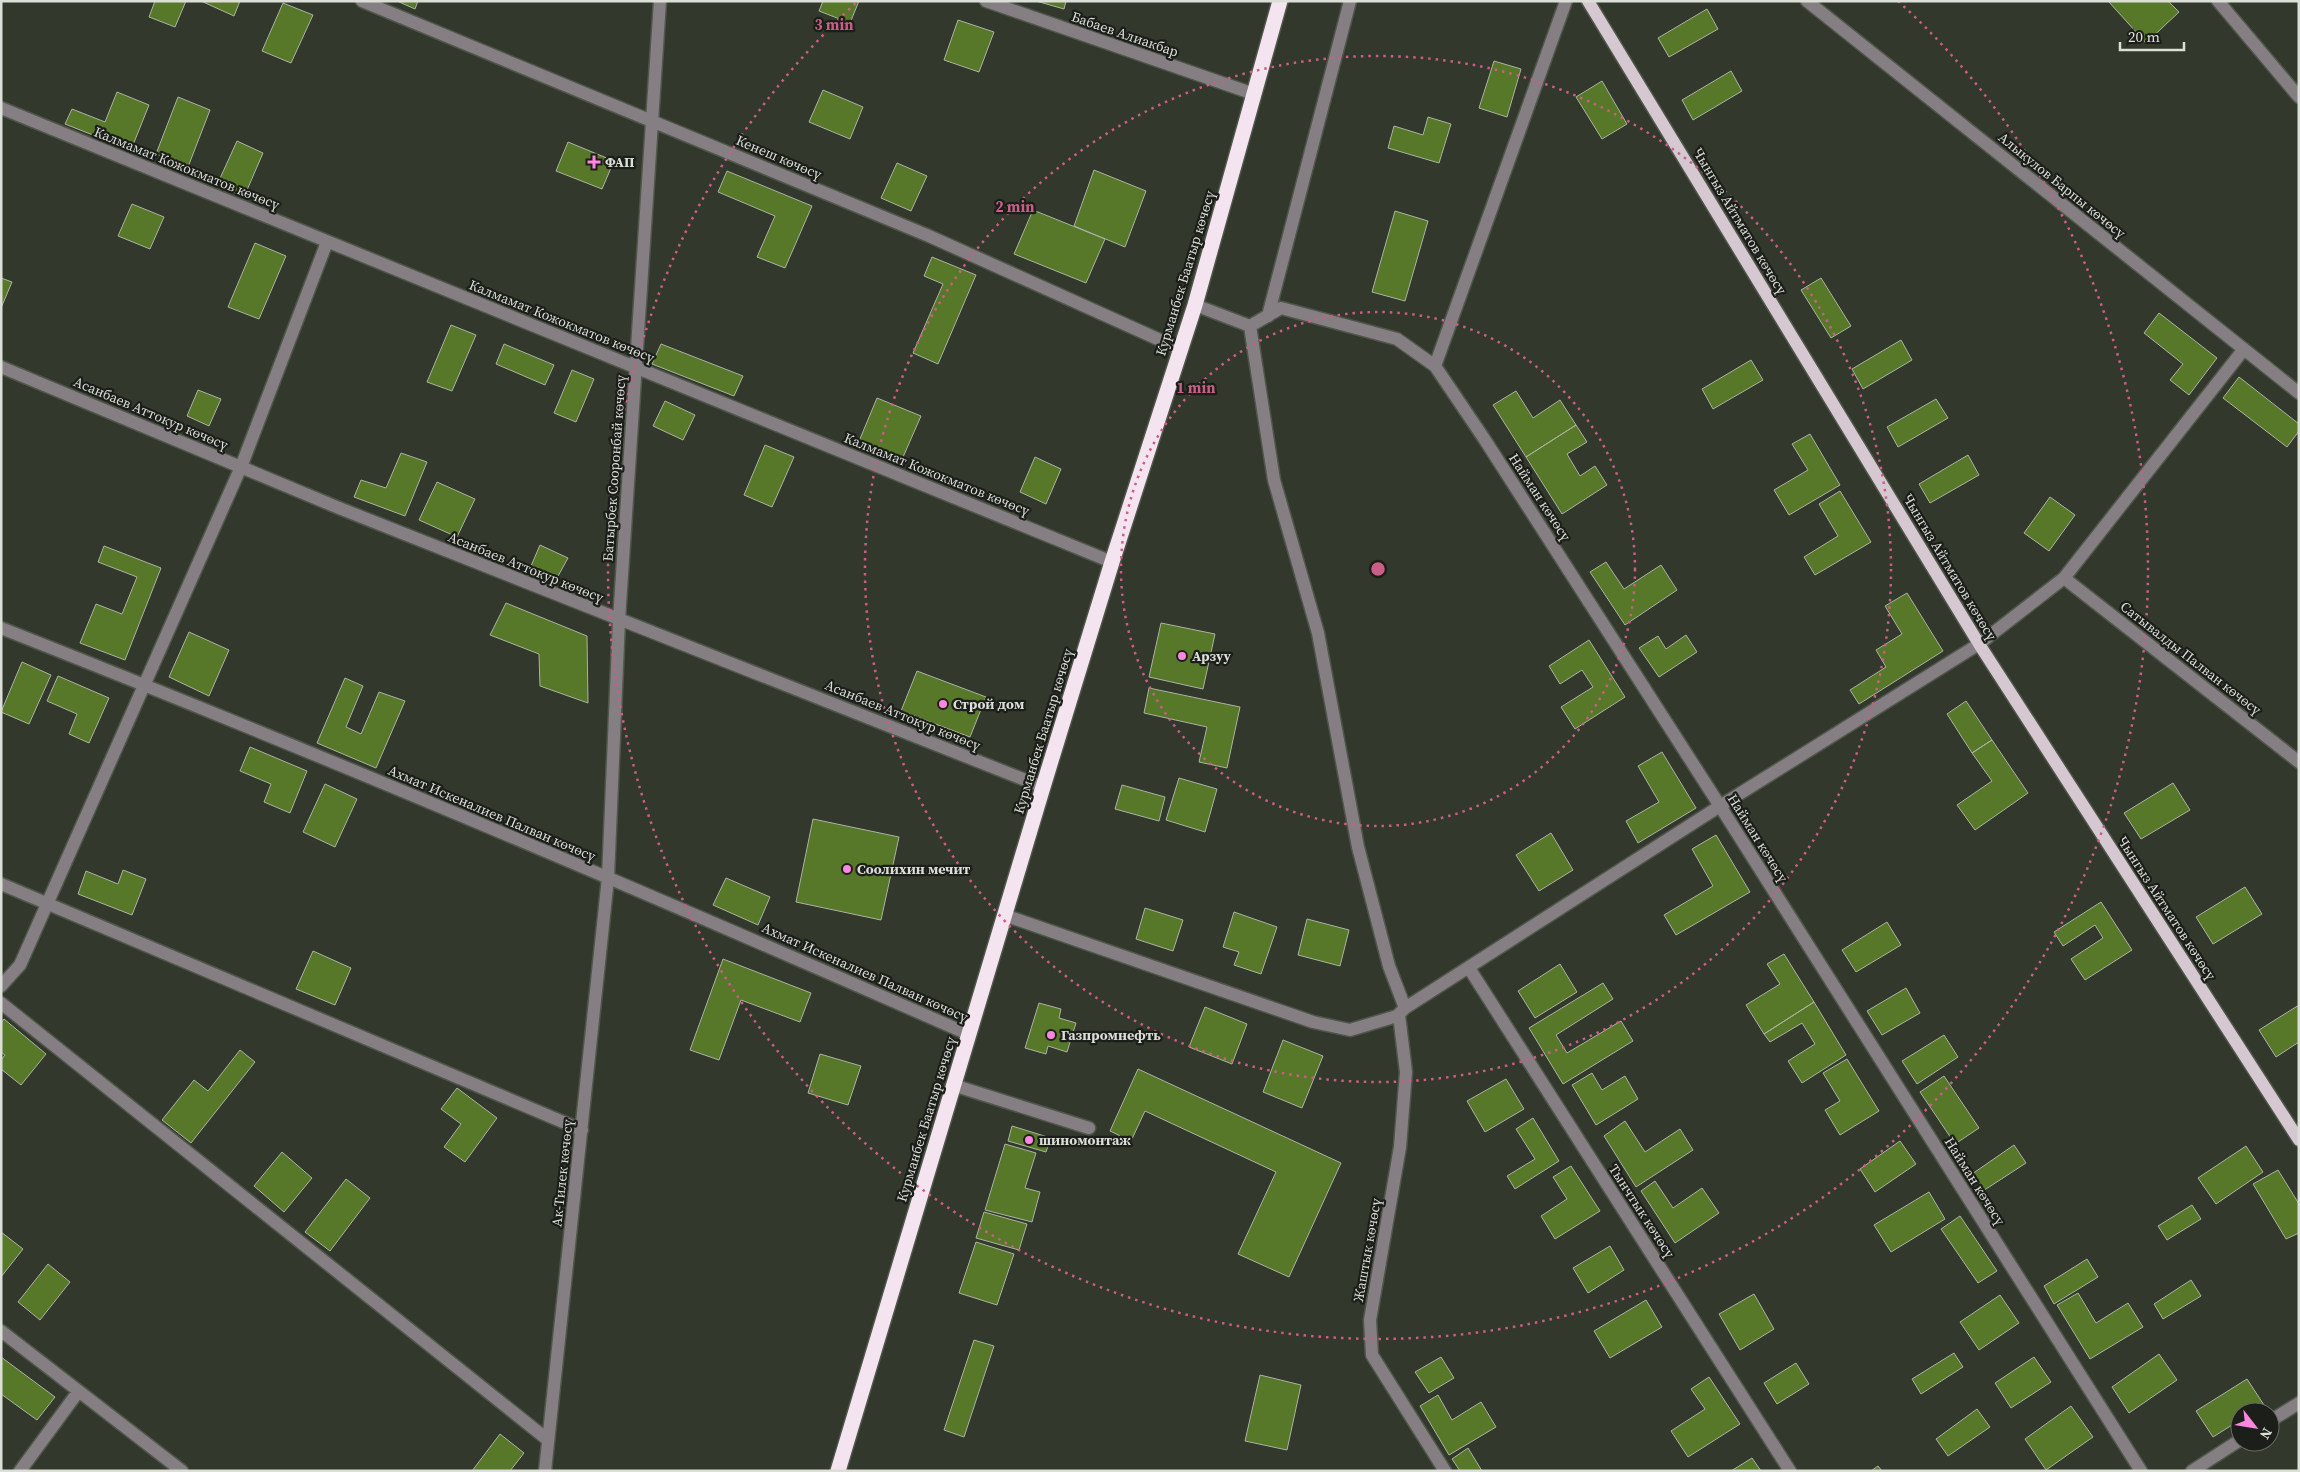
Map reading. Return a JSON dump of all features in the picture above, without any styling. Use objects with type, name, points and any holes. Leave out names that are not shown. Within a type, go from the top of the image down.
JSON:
[{"type":"highway","name":"Курманбек Баатыр көчөсү","points":[[838,1471],[1043,786],[1112,562],[1195,305],[1280,1]]},
{"type":"main road","name":"Чынгыз Айтматов көчөсү","points":[[1588,1],[1979,644],[2299,1140]]},
{"type":"street","name":"Кенеш көчөсү","points":[[362,1],[929,236],[1180,349]]},
{"type":"street","name":"Батырбек Сооронбай көчөсү","points":[[608,878],[619,620],[660,1]]},
{"type":"street","name":"Бабаев Алиакбар","points":[[986,1],[1254,94]]},
{"type":"street","points":[[1195,305],[1250,326],[1268,316],[1350,1]]},
{"type":"street","points":[[1435,366],[1566,1]]},
{"type":"street","name":"Алыкулов Барпы көчөсү","points":[[1807,1],[2299,393]]},
{"type":"street","points":[[2218,1],[2299,97]]},
{"type":"street","name":"Калмамат Кожокматов көчөсү","points":[[1,108],[1112,562]]},
{"type":"street","points":[[1,986],[20,965],[241,467],[327,242]]},
{"type":"street","name":"Найман көчөсү","points":[[1268,316],[1281,308],[1397,338],[1435,366],[1486,440],[1720,806],[2141,1471]]},
{"type":"street","name":"Жаштык көчөсү","points":[[1250,326],[1274,480],[1318,633],[1358,847],[1402,1011],[1406,1072],[1400,1147],[1370,1320],[1372,1355],[1445,1471]]},
{"type":"street","points":[[1004,915],[1313,1022],[1350,1030],[1402,1011],[1720,806],[1979,644],[2064,578],[2244,349]]},
{"type":"street","name":"Асанбаев Аттокур көчөсү","points":[[1,367],[241,467],[619,620],[1043,786]]},
{"type":"street","name":"Сатывалды Палван көчөсү","points":[[2064,578],[2299,762]]},
{"type":"street","name":"Ахмат Искеналиев Палван көчөсү","points":[[1,628],[144,684],[608,878],[968,1034]]},
{"type":"street","name":"Ак-Тилек көчөсү","points":[[545,1471],[608,878]]},
{"type":"street","points":[[1,884],[582,1130]]},
{"type":"street","name":"Тынчтык көчөсү","points":[[1469,968],[1790,1471]]},
{"type":"street","points":[[1,1003],[548,1440]]},
{"type":"street","points":[[953,1085],[1089,1128]]},
{"type":"street","points":[[1,1331],[182,1471]]},
{"type":"street","points":[[20,1471],[78,1392]]},
{"type":"street","points":[[2280,1415],[2299,1403]]},
{"type":"street","points":[[2192,1471],[2230,1446]]},
{"type":"building","points":[[155,1],[186,1],[175,27],[149,17]]},
{"type":"building","points":[[201,1],[240,1],[234,16]]},
{"type":"building","points":[[397,1],[418,1],[415,9]]},
{"type":"building","points":[[823,1],[859,1],[850,23],[819,11]]},
{"type":"building","points":[[1036,1],[1066,1],[1064,9]]},
{"type":"building","points":[[2108,1],[2168,1],[2179,12],[2146,43]]},
{"type":"building","points":[[283,3],[313,15],[291,63],[262,51]]},
{"type":"building","points":[[1707,9],[1718,29],[1669,57],[1658,38]]},
{"type":"building","points":[[958,20],[994,32],[979,72],[944,60]]},
{"type":"building","points":[[1494,61],[1521,69],[1507,117],[1479,108]]},
{"type":"building","points":[[1731,71],[1742,91],[1693,120],[1682,100]]},
{"type":"building","points":[[1602,81],[1627,124],[1602,139],[1576,97]]},
{"type":"building","points":[[823,90],[863,107],[850,139],[809,122]]},
{"type":"building","points":[[117,92],[149,105],[131,150],[65,124],[72,109],[105,122]]},
{"type":"building","points":[[178,97],[210,110],[188,167],[156,154]]},
{"type":"building","points":[[1428,117],[1451,124],[1439,163],[1388,148],[1394,126],[1423,135]]},
{"type":"building","points":[[237,141],[263,153],[244,197],[217,185]]},
{"type":"building","name":"ФАП","points":[[568,142],[614,161],[602,189],[556,171]]},
{"type":"building","points":[[897,163],[927,176],[911,211],[881,198]]},
{"type":"building","points":[[1094,170],[1146,191],[1125,247],[1074,226]]},
{"type":"building","points":[[727,171],[812,206],[785,268],[757,257],[775,216],[718,192]]},
{"type":"building","points":[[132,204],[164,217],[150,249],[118,236]]},
{"type":"building","points":[[1033,210],[1105,239],[1086,283],[1014,254]]},
{"type":"building","points":[[1395,211],[1428,221],[1405,301],[1372,292]]},
{"type":"building","points":[[255,243],[286,256],[259,319],[228,307]]},
{"type":"building","points":[[932,257],[976,275],[938,364],[913,353],[943,284],[924,276]]},
{"type":"building","points":[[1,278],[12,282],[1,308]]},
{"type":"building","points":[[1821,278],[1851,326],[1831,338],[1801,290]]},
{"type":"building","points":[[2159,313],[2217,358],[2189,395],[2170,380],[2183,364],[2144,333]]},
{"type":"building","points":[[451,325],[476,335],[452,391],[427,382]]},
{"type":"building","points":[[1901,340],[1912,360],[1863,389],[1852,369]]},
{"type":"building","points":[[504,344],[554,365],[545,385],[496,364]]},
{"type":"building","points":[[661,344],[743,376],[734,396],[652,364]]},
{"type":"building","points":[[1751,360],[1763,380],[1713,409],[1702,389]]},
{"type":"building","points":[[572,370],[594,379],[576,422],[554,413]]},
{"type":"building","points":[[2239,377],[2299,424],[2299,431],[2287,447],[2223,398]]},
{"type":"building","points":[[198,390],[221,399],[209,426],[187,416]]},
{"type":"building","points":[[1516,391],[1533,418],[1560,400],[1576,425],[1526,457],[1493,405]]},
{"type":"building","points":[[877,398],[921,416],[900,464],[857,446]]},
{"type":"building","points":[[1936,399],[1948,418],[1898,447],[1887,427]]},
{"type":"building","points":[[665,401],[695,415],[683,440],[653,426]]},
{"type":"building","points":[[1576,425],[1587,442],[1567,454],[1580,476],[1595,466],[1607,485],[1562,514],[1526,457]]},
{"type":"building","points":[[1810,434],[1840,485],[1789,515],[1774,490],[1808,470],[1792,444]]},
{"type":"building","points":[[765,445],[794,457],[772,507],[744,495]]},
{"type":"building","points":[[401,453],[427,462],[405,516],[354,497],[361,480],[386,488]]},
{"type":"building","points":[[1968,455],[1979,475],[1930,503],[1919,484]]},
{"type":"building","points":[[1035,457],[1061,469],[1046,504],[1020,492]]},
{"type":"building","points":[[437,482],[475,499],[457,537],[419,520]]},
{"type":"building","points":[[1840,491],[1871,542],[1815,575],[1804,557],[1838,536],[1819,504]]},
{"type":"building","points":[[2050,497],[2075,515],[2049,551],[2024,533]]},
{"type":"building","points":[[540,545],[568,558],[557,578],[531,566]]},
{"type":"building","points":[[104,546],[161,568],[125,660],[80,643],[96,604],[122,614],[137,577],[98,562]]},
{"type":"building","points":[[1606,562],[1624,589],[1661,565],[1677,590],[1625,625],[1590,572]]},
{"type":"building","points":[[1907,593],[1943,651],[1859,704],[1850,690],[1886,667],[1876,650],[1902,634],[1885,606]]},
{"type":"building","points":[[506,603],[587,636],[588,703],[540,686],[539,654],[490,635]]},
{"type":"building","name":"Арзуу","points":[[1161,623],[1215,634],[1203,689],[1149,677]]},
{"type":"building","points":[[189,632],[229,650],[209,696],[169,677]]},
{"type":"building","points":[[1686,635],[1697,652],[1659,677],[1639,648],[1658,636],[1666,649]]},
{"type":"building","points":[[1589,640],[1625,697],[1575,729],[1561,707],[1593,687],[1582,670],[1560,684],[1549,666]]},
{"type":"building","points":[[22,662],[51,675],[29,724],[1,712]]},
{"type":"building","name":"Строй дом","points":[[917,671],[986,697],[970,737],[901,711]]},
{"type":"building","points":[[58,676],[109,698],[89,743],[69,734],[77,714],[47,701]]},
{"type":"building","points":[[345,678],[363,686],[346,727],[361,734],[379,692],[405,701],[376,768],[317,743]]},
{"type":"building","points":[[1149,688],[1240,707],[1227,768],[1199,762],[1207,727],[1144,713]]},
{"type":"building","points":[[1966,701],[1992,740],[1972,753],[1947,714]]},
{"type":"building","points":[[1992,740],[2028,793],[1975,830],[1957,805],[1992,781],[1972,753]]},
{"type":"building","points":[[250,747],[307,771],[290,813],[264,802],[271,784],[240,771]]},
{"type":"building","points":[[1662,752],[1696,808],[1638,843],[1626,821],[1659,802],[1638,766]]},
{"type":"building","points":[[1179,778],[1217,789],[1205,832],[1166,820]]},
{"type":"building","points":[[2173,783],[2190,810],[2141,839],[2124,813]]},
{"type":"building","points":[[325,784],[357,799],[335,847],[303,832]]},
{"type":"building","points":[[1122,785],[1165,797],[1159,821],[1115,809]]},
{"type":"building","name":"Соолихин мечит","points":[[813,819],[899,837],[881,920],[796,902]]},
{"type":"building","points":[[1551,833],[1573,870],[1539,891],[1516,855]]},
{"type":"building","points":[[1716,835],[1750,892],[1676,935],[1664,915],[1713,886],[1692,849]]},
{"type":"building","points":[[123,870],[146,879],[132,915],[78,894],[86,871],[118,884]]},
{"type":"building","points":[[726,878],[770,897],[758,925],[713,905]]},
{"type":"building","points":[[2245,887],[2262,914],[2213,944],[2196,917]]},
{"type":"building","points":[[2101,902],[2132,950],[2085,980],[2071,959],[2103,938],[2095,925],[2063,946],[2054,932]]},
{"type":"building","points":[[1145,908],[1183,920],[1173,951],[1136,939]]},
{"type":"building","points":[[1234,912],[1277,927],[1261,974],[1234,965],[1239,952],[1223,947]]},
{"type":"building","points":[[1307,919],[1349,930],[1340,966],[1298,955]]},
{"type":"building","points":[[1887,922],[1901,945],[1856,972],[1842,950]]},
{"type":"building","points":[[313,951],[351,968],[335,1005],[296,989]]},
{"type":"building","points":[[1784,954],[1814,1002],[1764,1034],[1746,1005],[1780,984],[1767,964]]},
{"type":"building","points":[[723,959],[811,993],[800,1022],[741,1000],[719,1060],[690,1050]]},
{"type":"building","points":[[1560,964],[1577,992],[1535,1018],[1518,991]]},
{"type":"building","points":[[1603,983],[1613,999],[1556,1035],[1567,1053],[1621,1021],[1633,1041],[1563,1084],[1529,1028]]},
{"type":"building","points":[[1906,988],[1920,1013],[1882,1035],[1867,1011]]},
{"type":"building","points":[[1814,1002],[1846,1055],[1802,1083],[1788,1061],[1815,1044],[1802,1023],[1770,1042],[1764,1034]]},
{"type":"building","name":"Газпромнефть","points":[[1039,1003],[1061,1009],[1059,1018],[1076,1023],[1067,1052],[1048,1046],[1046,1054],[1025,1048]]},
{"type":"building","points":[[2299,1005],[2299,1042],[2276,1057],[2259,1030]]},
{"type":"building","points":[[1205,1007],[1247,1024],[1232,1064],[1189,1047]]},
{"type":"building","points":[[4,1019],[46,1054],[21,1085],[1,1069],[1,1060],[5,1055],[1,1052],[1,1023]]},
{"type":"building","points":[[1944,1035],[1958,1057],[1917,1084],[1902,1061]]},
{"type":"building","points":[[1283,1040],[1323,1056],[1302,1108],[1263,1092]]},
{"type":"building","points":[[240,1050],[255,1062],[191,1143],[162,1120],[194,1080],[208,1091]]},
{"type":"building","points":[[820,1054],[861,1066],[848,1105],[808,1093]]},
{"type":"building","points":[[1847,1059],[1879,1111],[1840,1135],[1825,1110],[1840,1101],[1823,1073]]},
{"type":"building","points":[[1138,1069],[1341,1163],[1289,1277],[1238,1254],[1276,1172],[1145,1111],[1131,1141],[1110,1131]]},
{"type":"building","points":[[1592,1073],[1602,1090],[1625,1076],[1638,1099],[1596,1125],[1572,1085]]},
{"type":"building","points":[[1944,1076],[1979,1128],[1955,1144],[1920,1092]]},
{"type":"building","points":[[1506,1079],[1524,1109],[1485,1132],[1467,1101]]},
{"type":"building","points":[[457,1088],[497,1118],[465,1162],[444,1147],[461,1124],[441,1109]]},
{"type":"building","points":[[1533,1118],[1559,1161],[1515,1189],[1507,1176],[1535,1159],[1516,1129]]},
{"type":"building","points":[[1625,1121],[1645,1152],[1680,1129],[1693,1150],[1636,1187],[1604,1136]]},
{"type":"building","name":"шиномонтаж","points":[[1012,1126],[1051,1138],[1046,1152],[1008,1141]]},
{"type":"building","points":[[1900,1141],[1916,1164],[1875,1192],[1860,1169]]},
{"type":"building","points":[[1005,1144],[1036,1153],[1025,1188],[1040,1192],[1032,1222],[985,1210]]},
{"type":"building","points":[[2014,1145],[2026,1163],[1983,1191],[1972,1174]]},
{"type":"building","points":[[2246,1146],[2263,1172],[2216,1204],[2198,1178]]},
{"type":"building","points":[[282,1152],[312,1178],[284,1212],[254,1186]]},
{"type":"building","points":[[1571,1166],[1600,1211],[1555,1239],[1541,1216],[1567,1199],[1553,1177]]},
{"type":"building","points":[[2278,1170],[2299,1204],[2299,1233],[2286,1239],[2253,1184]]},
{"type":"building","points":[[346,1179],[370,1198],[330,1251],[305,1232]]},
{"type":"building","points":[[1655,1181],[1673,1208],[1702,1188],[1719,1213],[1675,1243],[1641,1191]]},
{"type":"building","points":[[1929,1192],[1945,1219],[1891,1252],[1874,1225]]},
{"type":"building","points":[[2192,1205],[2201,1219],[2167,1240],[2158,1226]]},
{"type":"building","points":[[984,1212],[1027,1224],[1019,1250],[976,1238]]},
{"type":"building","points":[[1960,1216],[1997,1271],[1978,1283],[1941,1229]]},
{"type":"building","points":[[1,1232],[23,1249],[1,1277]]},
{"type":"building","points":[[976,1242],[1014,1254],[997,1305],[959,1293]]},
{"type":"building","points":[[1610,1246],[1624,1270],[1588,1293],[1573,1268]]},
{"type":"building","points":[[2087,1259],[2098,1277],[2054,1304],[2044,1286]]},
{"type":"building","points":[[48,1264],[70,1282],[40,1320],[18,1302]]},
{"type":"building","points":[[2191,1280],[2201,1296],[2163,1319],[2154,1304]]},
{"type":"building","points":[[2078,1293],[2096,1323],[2128,1303],[2143,1327],[2090,1359],[2057,1305]]},
{"type":"building","points":[[1754,1294],[1774,1329],[1740,1350],[1719,1314]]},
{"type":"building","points":[[2000,1295],[2019,1323],[1979,1350],[1960,1322]]},
{"type":"building","points":[[1646,1300],[1662,1327],[1610,1358],[1594,1331]]},
{"type":"building","points":[[974,1340],[994,1346],[964,1437],[944,1430]]},
{"type":"building","points":[[1954,1353],[1963,1367],[1921,1394],[1912,1379]]},
{"type":"building","points":[[2159,1354],[2177,1380],[2129,1413],[2112,1387]]},
{"type":"building","points":[[1,1357],[55,1397],[37,1420],[1,1394]]},
{"type":"building","points":[[1441,1357],[1454,1378],[1429,1393],[1415,1372]]},
{"type":"building","points":[[2034,1357],[2051,1382],[2011,1408],[1995,1383]]},
{"type":"building","points":[[1796,1363],[1809,1384],[1777,1404],[1764,1383]]},
{"type":"building","points":[[1260,1375],[1301,1385],[1287,1450],[1245,1441]]},
{"type":"building","points":[[1709,1377],[1740,1424],[1688,1457],[1671,1431],[1705,1409],[1691,1389]]},
{"type":"building","points":[[2247,1379],[2262,1402],[2230,1402],[2230,1426],[2213,1437],[2196,1411]]},
{"type":"building","points":[[1438,1395],[1452,1420],[1481,1402],[1496,1427],[1449,1455],[1420,1406]]},
{"type":"building","points":[[2071,1406],[2093,1437],[2046,1470],[2025,1439]]},
{"type":"building","points":[[1977,1409],[1990,1427],[1948,1456],[1936,1439]]},
{"type":"building","points":[[500,1434],[524,1453],[510,1471],[472,1471]]},
{"type":"building","points":[[1468,1448],[1482,1471],[1460,1471],[1452,1459]]},
{"type":"building","points":[[1752,1458],[1761,1471],[1731,1471]]},
{"type":"building","points":[[1878,1466],[1882,1471],[1871,1471]]},
{"type":"place","name":"ФАП","points":[[594,162]]},
{"type":"place","name":"Арзуу","points":[[1182,656]]},
{"type":"place","name":"Строй дом","points":[[943,704]]},
{"type":"place","name":"Соолихин мечит","points":[[847,869]]},
{"type":"place","name":"Газпромнефть","points":[[1051,1035]]},
{"type":"place","name":"шиномонтаж","points":[[1029,1140]]}]
